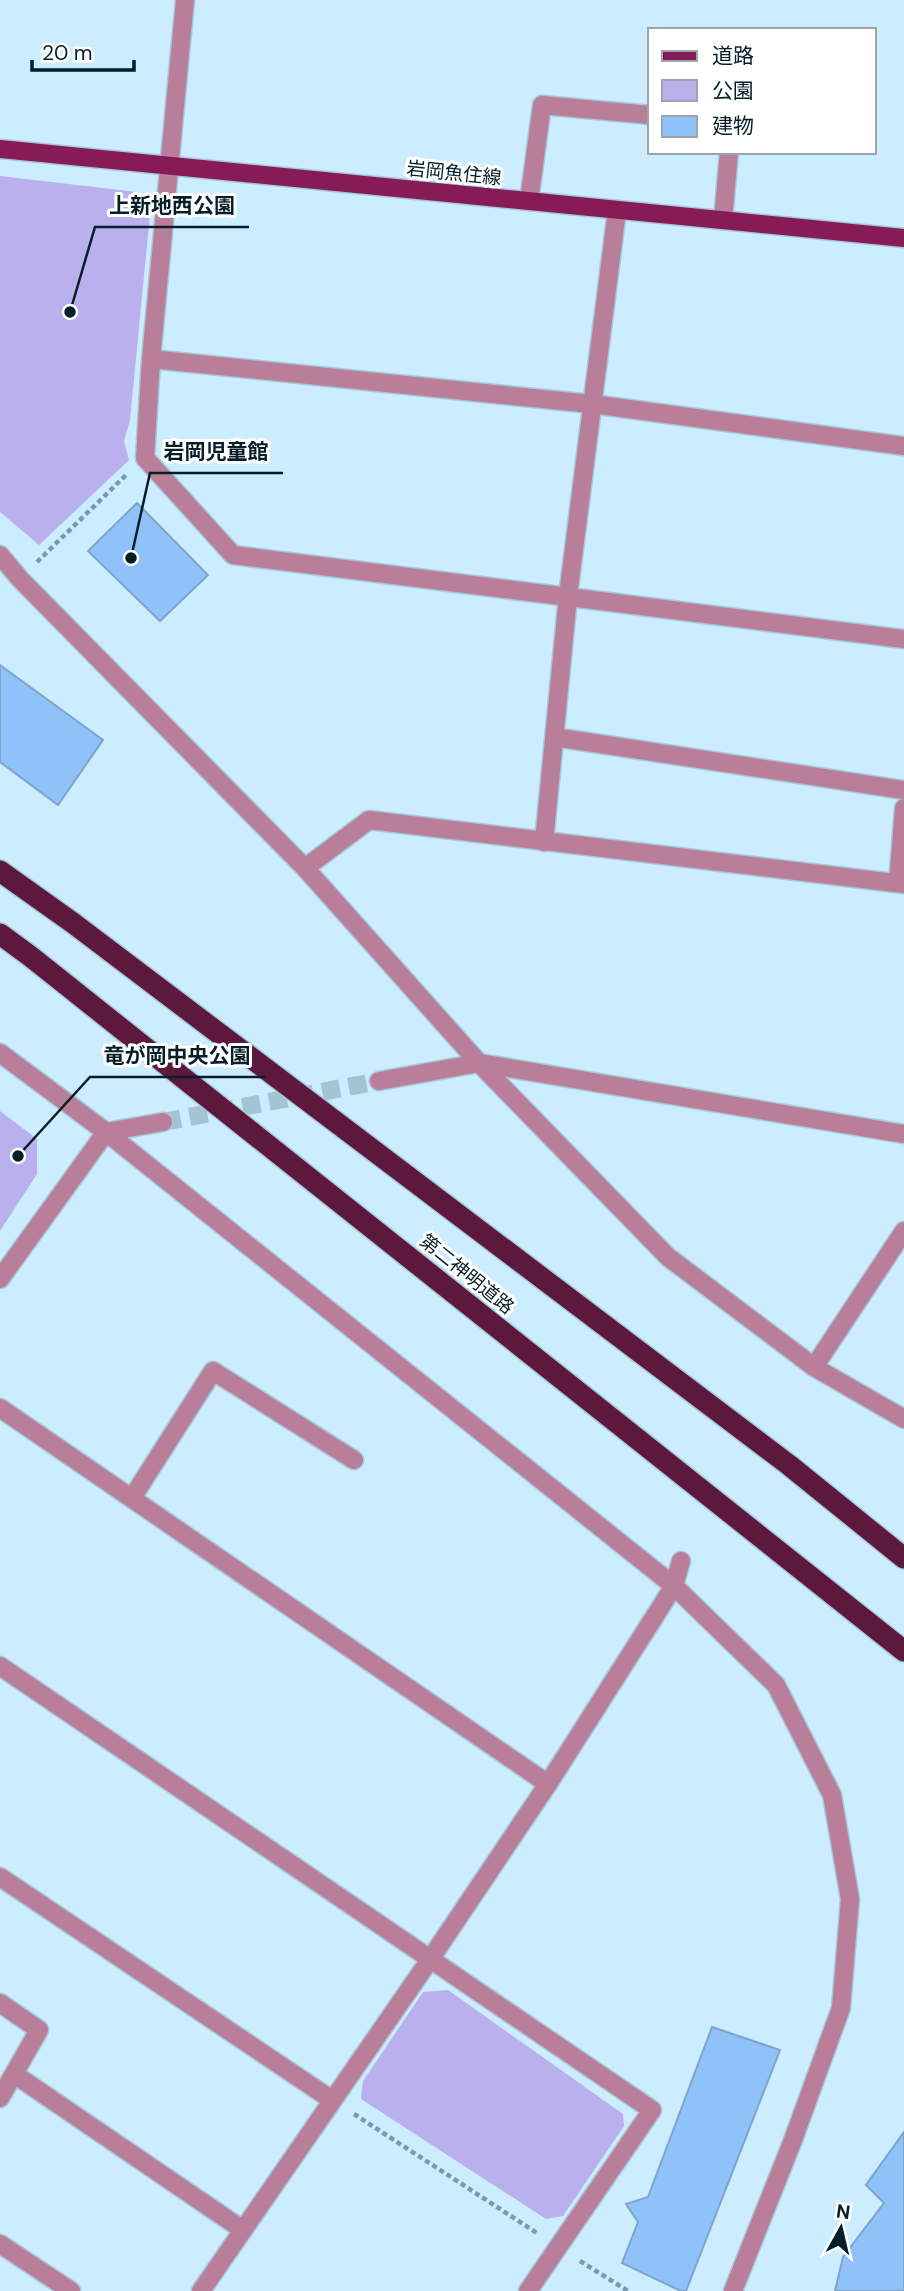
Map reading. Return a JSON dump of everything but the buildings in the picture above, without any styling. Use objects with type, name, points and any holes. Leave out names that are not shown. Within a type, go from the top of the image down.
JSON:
[{"type":"highway","name":"第二神明道路","points":[[0,871],[73,923],[789,1465],[904,1558]]},
{"type":"highway","name":"第二神明道路","points":[[0,934],[904,1651]]},
{"type":"main road","name":"岩岡魚住線","points":[[0,149],[904,237]]},
{"type":"street","points":[[185,0],[151,359],[145,458],[233,555],[904,639]]},
{"type":"street","points":[[529,201],[542,105],[648,115]]},
{"type":"street","points":[[723,220],[729,154]]},
{"type":"street","points":[[544,842],[568,596],[617,210]]},
{"type":"street","points":[[151,359],[592,404],[904,446]]},
{"type":"street","points":[[0,555],[20,579],[305,869],[479,1063],[668,1257],[814,1367],[904,1419]]},
{"type":"street","points":[[554,737],[904,790]]},
{"type":"street","points":[[305,869],[369,820],[901,883],[904,808]]},
{"type":"street","points":[[0,1053],[106,1132],[674,1587],[776,1685],[832,1795],[850,1899],[841,2008],[793,2140],[733,2291]]},
{"type":"street","points":[[379,1081],[479,1063],[904,1134]]},
{"type":"street","points":[[0,1279],[106,1132],[163,1122]]},
{"type":"street","points":[[814,1367],[904,1231]]},
{"type":"street","points":[[132,1498],[213,1371],[354,1460]]},
{"type":"street","points":[[0,1408],[548,1784]]},
{"type":"street","points":[[201,2291],[548,1784],[674,1587],[681,1561]]},
{"type":"street","points":[[0,1666],[652,2109],[528,2291]]},
{"type":"street","points":[[0,1877],[332,2100]]},
{"type":"street","points":[[0,2003],[40,2030],[0,2098]]},
{"type":"street","points":[[14,2074],[243,2230]]},
{"type":"street","points":[[0,2244],[71,2291]]},
{"type":"path","points":[[20,579],[145,458]]},
{"type":"path","points":[[332,2100],[628,2291]]},
{"type":"green space","points":[[0,176],[137,192],[151,204],[130,420],[124,441],[129,460],[39,545],[0,512]]},
{"type":"green space","points":[[0,1111],[37,1139],[37,1174],[0,1231]]},
{"type":"green space","points":[[448,1990],[623,2114],[624,2126],[563,2216],[546,2219],[361,2099],[363,2081],[423,1992]]},
{"type":"tunnel","points":[[163,1122],[379,1081]]},
{"type":"place","name":"上新地西公園","points":[[70,312]]},
{"type":"place","name":"岩岡児童館","points":[[131,558]]},
{"type":"place","name":"竜が岡中央公園","points":[[18,1156]]}]
